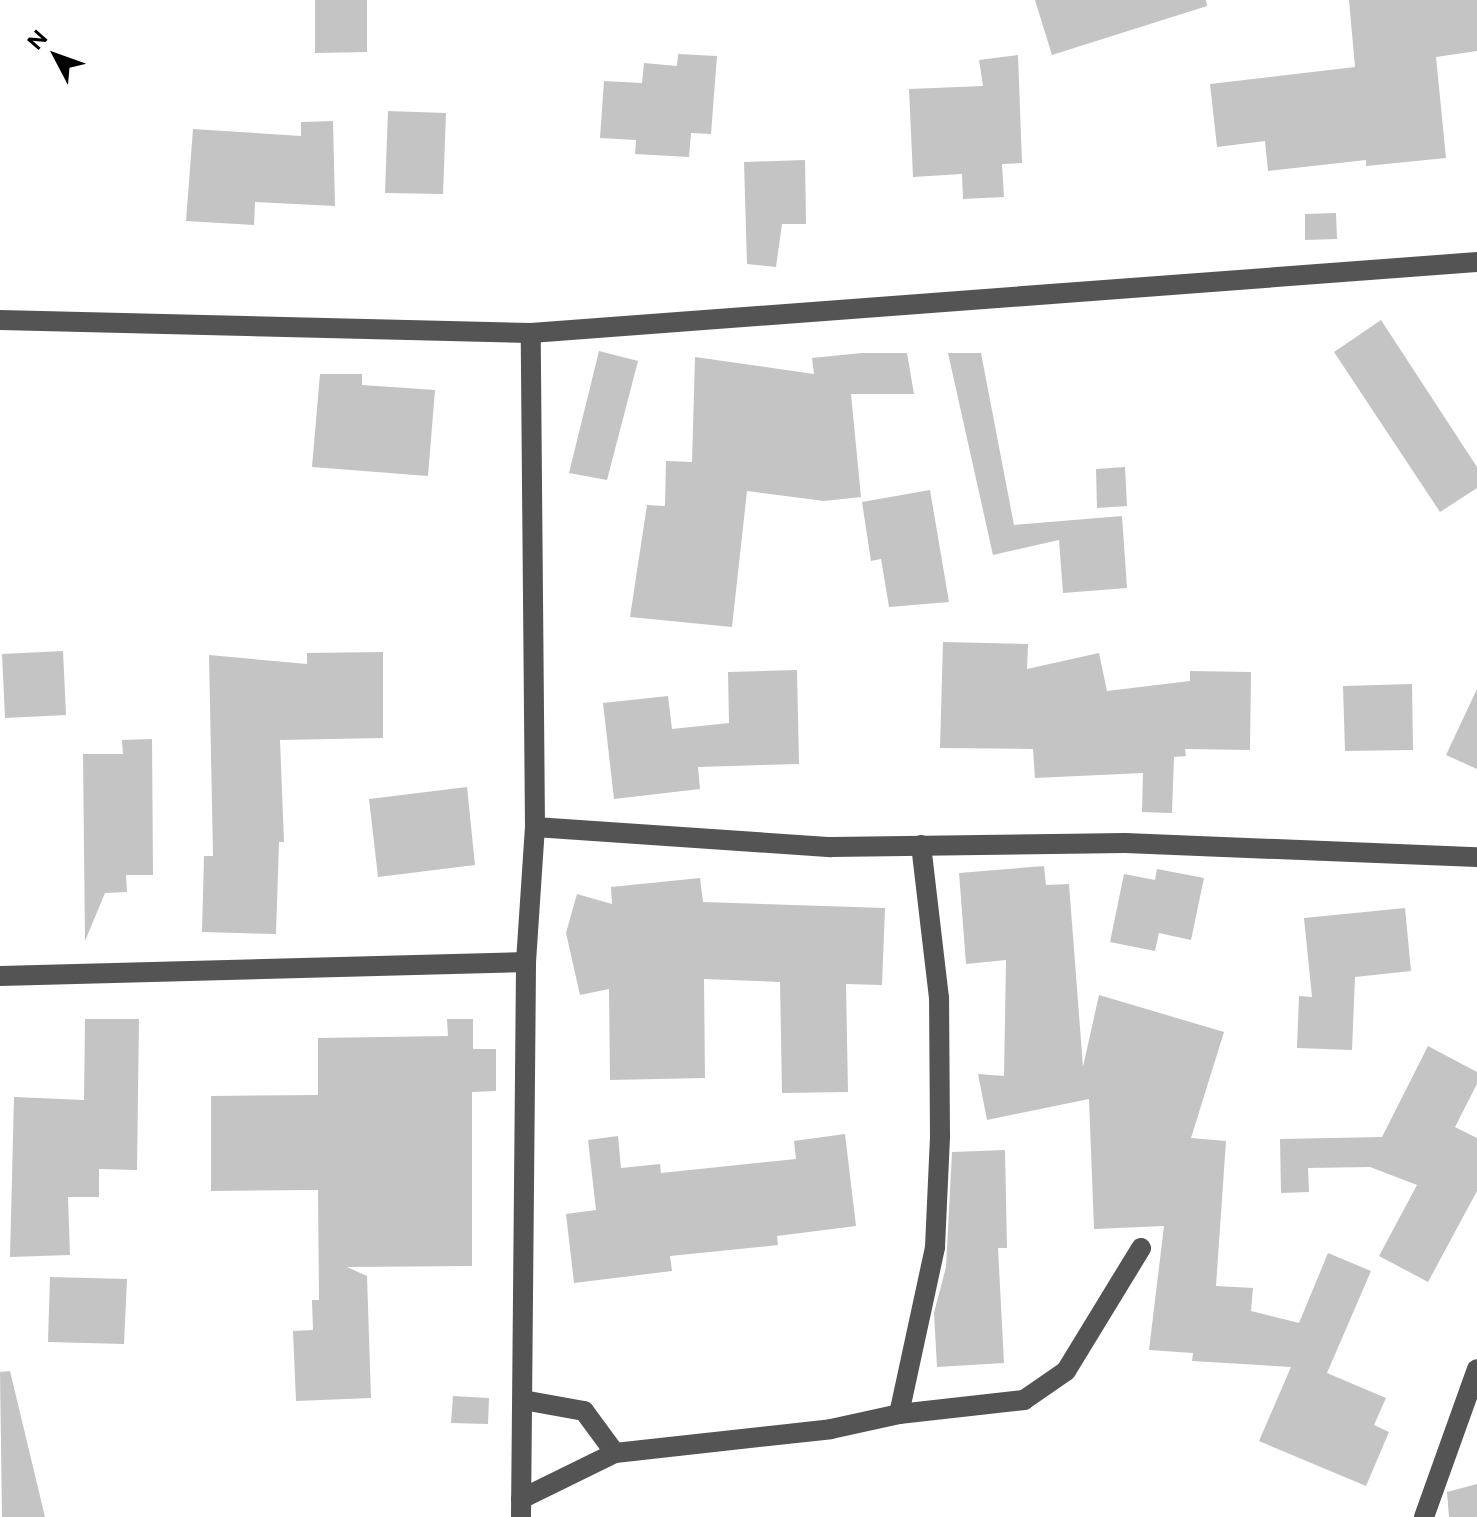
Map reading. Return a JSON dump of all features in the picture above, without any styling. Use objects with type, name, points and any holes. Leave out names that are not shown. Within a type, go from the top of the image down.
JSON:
[{"type":"street","points":[[0,320],[531,333],[1477,262]]},
{"type":"street","points":[[521,1508],[526,962],[535,827],[531,333]]},
{"type":"street","points":[[535,827],[831,847],[1125,843],[1477,857]]},
{"type":"street","points":[[899,1414],[935,1247],[940,1136],[939,998],[921,845]]},
{"type":"street","points":[[0,976],[526,962]]},
{"type":"street","points":[[521,1508],[615,1453],[831,1429],[899,1414],[1024,1400],[1056,1378],[1097,1326],[1141,1248]]},
{"type":"street","points":[[1424,1517],[1477,1369]]},
{"type":"street","points":[[523,1400],[584,1411],[615,1453]]},
{"type":"building","points":[[315,0],[367,0],[367,52],[315,53]]},
{"type":"building","points":[[1035,0],[1206,0],[1207,6],[1052,55]]},
{"type":"building","points":[[1349,0],[1477,0],[1477,51],[1436,57],[1446,158],[1366,166],[1366,160],[1268,171],[1265,141],[1217,147],[1210,84],[1355,67]]},
{"type":"building","points":[[678,54],[717,56],[711,134],[691,133],[689,157],[635,154],[636,140],[600,138],[604,81],[642,83],[644,63],[677,66]]},
{"type":"building","points":[[1018,55],[1022,163],[1002,164],[1004,197],[963,199],[962,174],[913,177],[909,89],[983,86],[979,60]]},
{"type":"building","points":[[388,111],[446,113],[443,194],[385,193]]},
{"type":"building","points":[[333,121],[335,206],[255,202],[254,225],[186,221],[193,129],[301,136],[301,122]]},
{"type":"building","points":[[805,160],[806,224],[782,224],[776,267],[747,264],[744,162]]},
{"type":"building","points":[[1336,213],[1337,239],[1305,240],[1305,214]]},
{"type":"building","points":[[1381,320],[1477,467],[1477,488],[1440,512],[1334,352]]},
{"type":"building","points":[[599,351],[638,361],[607,480],[569,473]]},
{"type":"building","points":[[907,353],[914,394],[851,394],[861,497],[824,501],[747,491],[732,627],[630,617],[647,505],[665,506],[666,461],[692,462],[695,357],[814,374],[812,358]]},
{"type":"building","points":[[948,353],[981,353],[1014,525],[1122,516],[1127,588],[1063,593],[1059,540],[993,555]]},
{"type":"building","points":[[320,374],[362,374],[362,385],[435,390],[428,476],[312,467]]},
{"type":"building","points":[[1125,467],[1127,506],[1097,508],[1096,469]]},
{"type":"building","points":[[930,490],[949,602],[889,607],[881,559],[871,561],[862,502]]},
{"type":"building","points":[[943,642],[1028,644],[1027,669],[1099,653],[1107,691],[1190,681],[1190,671],[1251,672],[1250,750],[1185,749],[1186,756],[1174,757],[1172,813],[1142,812],[1143,773],[1035,778],[1033,749],[940,748]]},
{"type":"building","points":[[63,651],[66,715],[5,718],[2,654]]},
{"type":"building","points":[[383,652],[383,738],[280,740],[284,842],[279,842],[276,934],[202,932],[204,856],[213,856],[209,655],[307,664],[307,653]]},
{"type":"building","points":[[797,670],[799,764],[698,767],[700,789],[614,799],[603,703],[668,696],[672,729],[729,723],[728,672]]},
{"type":"building","points":[[1412,684],[1413,750],[1345,751],[1343,686]]},
{"type":"building","points":[[1477,689],[1477,769],[1446,755]]},
{"type":"building","points":[[152,739],[153,875],[126,875],[127,892],[105,893],[85,941],[83,754],[123,754],[122,740]]},
{"type":"building","points":[[467,787],[475,865],[378,877],[369,799]]},
{"type":"building","points":[[1044,866],[1046,885],[1069,884],[1083,1067],[1099,995],[1224,1032],[1191,1138],[1226,1141],[1216,1286],[1253,1288],[1251,1311],[1299,1323],[1328,1253],[1371,1271],[1327,1373],[1386,1398],[1374,1425],[1389,1432],[1366,1486],[1259,1441],[1291,1367],[1192,1361],[1193,1353],[1149,1350],[1164,1226],[1094,1229],[1089,1099],[987,1120],[978,1074],[1004,1076],[1006,960],[966,964],[959,873]]},
{"type":"building","points":[[1157,869],[1204,878],[1191,940],[1159,933],[1155,951],[1110,942],[1124,874],[1155,880]]},
{"type":"building","points":[[700,878],[703,902],[885,908],[882,985],[846,984],[848,1092],[782,1093],[780,982],[704,979],[705,1078],[610,1080],[609,989],[580,995],[566,933],[577,894],[612,904],[611,887]]},
{"type":"building","points":[[1405,908],[1411,971],[1355,977],[1352,1050],[1297,1048],[1299,996],[1312,997],[1304,918]]},
{"type":"building","points":[[85,1019],[139,1019],[137,1170],[99,1169],[99,1197],[68,1197],[70,1255],[10,1257],[14,1097],[84,1100]]},
{"type":"building","points":[[447,1019],[473,1019],[473,1049],[496,1049],[496,1091],[472,1092],[472,1266],[347,1267],[367,1276],[371,1398],[296,1401],[293,1331],[313,1330],[312,1300],[319,1300],[318,1190],[211,1191],[211,1096],[318,1095],[318,1038],[448,1036]]},
{"type":"building","points":[[1428,1046],[1477,1072],[1477,1084],[1455,1127],[1477,1138],[1477,1191],[1428,1282],[1379,1256],[1417,1185],[1370,1167],[1308,1168],[1309,1192],[1281,1193],[1280,1139],[1382,1137]]},
{"type":"building","points":[[845,1134],[856,1226],[777,1236],[778,1245],[670,1256],[672,1271],[574,1283],[566,1214],[596,1210],[588,1140],[618,1136],[621,1168],[660,1164],[661,1173],[796,1159],[794,1141]]},
{"type":"building","points":[[1005,1150],[1007,1248],[998,1248],[1004,1363],[937,1367],[934,1313],[946,1267],[952,1152]]},
{"type":"building","points":[[50,1277],[127,1279],[124,1344],[48,1342]]},
{"type":"building","points":[[10,1371],[45,1517],[2,1517],[0,1372]]},
{"type":"building","points":[[453,1396],[489,1398],[488,1424],[451,1423]]},
{"type":"building","points":[[1477,1484],[1477,1517],[1449,1517],[1447,1492]]}]
